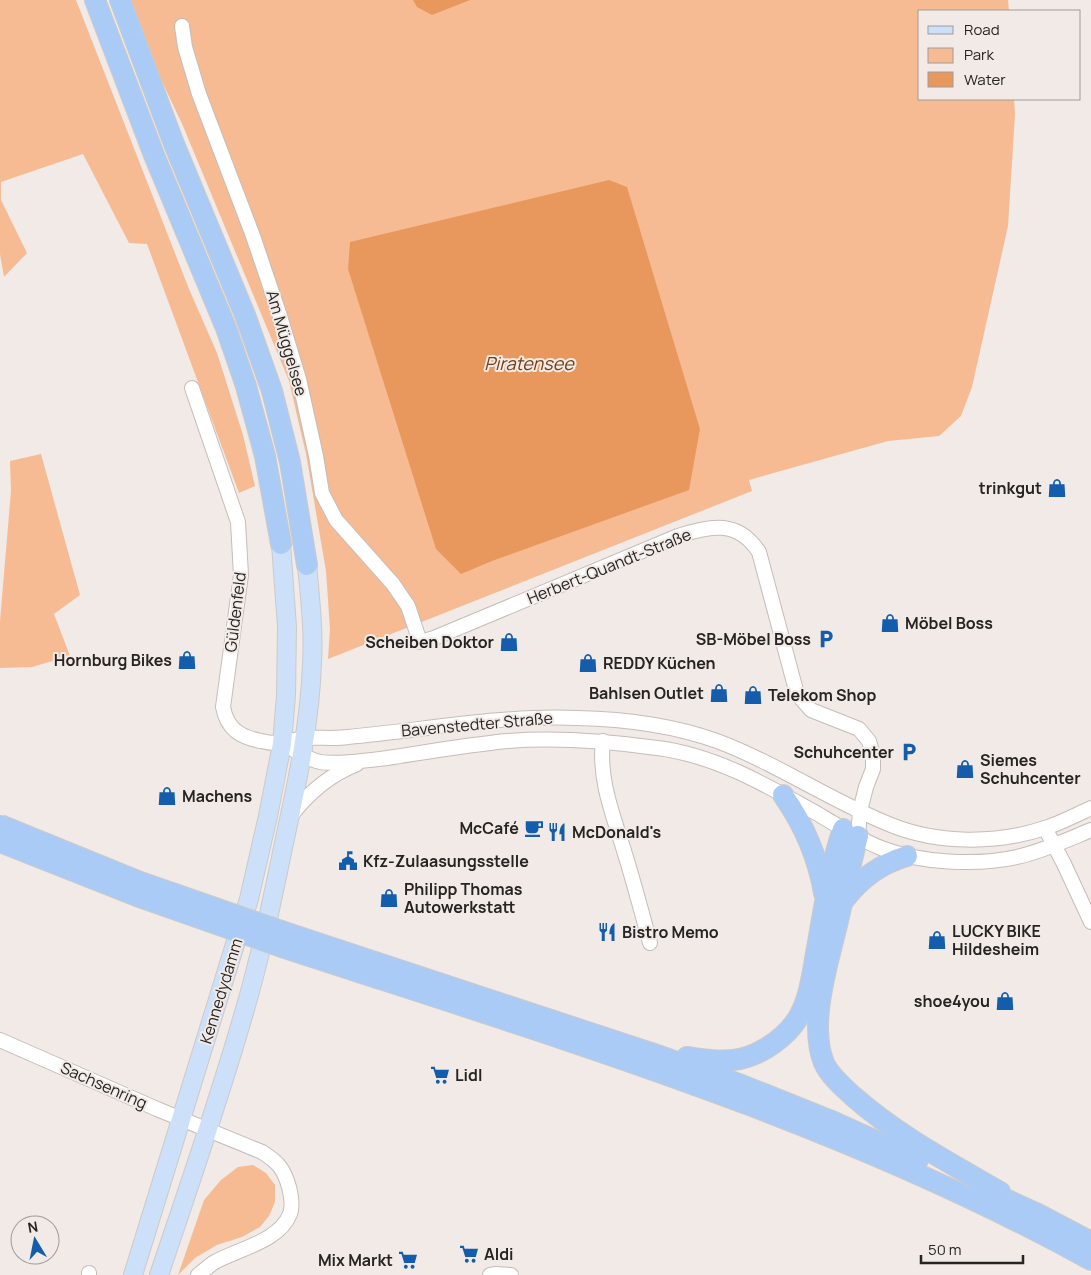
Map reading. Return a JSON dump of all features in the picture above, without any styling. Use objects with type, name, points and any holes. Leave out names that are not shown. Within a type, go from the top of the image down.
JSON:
[{"type":"highway","points":[[95,0],[154,155],[226,328],[246,386],[265,456],[281,544]]},
{"type":"highway","points":[[120,0],[174,144],[245,315],[272,391],[290,462],[307,565]]},
{"type":"highway","points":[[784,794],[810,842],[834,902]]},
{"type":"highway","points":[[0,826],[287,941],[734,1098],[928,1179],[1085,1248]]},
{"type":"highway","points":[[851,832],[838,846],[834,902],[819,1011],[820,1045],[824,1062],[832,1076],[869,1110],[891,1127],[1038,1214],[1085,1248]]},
{"type":"highway","points":[[0,842],[128,893],[658,1054],[834,1122],[1038,1214]]},
{"type":"highway","points":[[658,1054],[734,1060],[758,1052],[783,1035],[794,1024],[802,1008],[834,902],[853,888],[866,875],[882,865],[906,856]]},
{"type":"main road","name":"Kennedydamm","points":[[133,1275],[249,898],[268,816],[282,744],[285,702],[287,627],[281,544]]},
{"type":"main road","name":"Kennedydamm","points":[[159,1275],[208,1130],[243,1016],[272,902],[290,817],[306,738],[310,696],[313,628],[307,565]]},
{"type":"street","name":"Am Müggelsee","points":[[182,26],[185,47],[199,94],[253,236],[279,313],[298,379],[316,456],[322,493],[336,520],[393,584],[408,606],[420,642]]},
{"type":"street","name":"Güldenfeld","points":[[192,388],[238,522],[241,574],[223,702],[224,714],[232,729],[242,735],[261,742],[282,744]]},
{"type":"street","name":"Herbert-Quandt-Straße","points":[[420,642],[434,638],[678,536],[693,531],[722,526],[740,532],[753,542],[760,552],[797,694],[811,710],[859,729],[870,741],[873,769],[851,832]]},
{"type":"street","name":"Bavenstedter Straße","points":[[282,744],[306,738],[348,737],[506,719],[556,717],[605,719],[669,728],[716,741],[762,760],[897,827],[927,835],[959,839],[1003,838],[1045,828],[1091,808]]},
{"type":"street","name":"Bavenstedter Straße","points":[[282,744],[302,756],[322,762],[366,761],[507,741],[557,739],[603,741],[664,748],[710,761],[755,780],[880,847],[906,856],[954,862],[985,861],[1015,857],[1055,846],[1091,830]]},
{"type":"street","points":[[603,741],[604,780],[608,800],[634,883],[650,943]]},
{"type":"street","points":[[290,817],[306,797],[326,780],[345,769],[366,761]]},
{"type":"street","points":[[1045,828],[1091,922]]},
{"type":"street","name":"Sachsenring","points":[[0,1040],[262,1152],[276,1160],[286,1176],[292,1197],[291,1213],[286,1222],[273,1235],[214,1263],[198,1275]]},
{"type":"street","points":[[490,1275],[511,1275]]},
{"type":"green space","points":[[0,0],[76,0],[189,289],[217,353],[243,435],[255,486],[239,493],[147,244],[129,243],[83,154],[1,182],[1,200],[27,253],[4,277],[0,254]]},
{"type":"green space","points":[[128,0],[1008,0],[1009,10],[918,10],[918,100],[1014,100],[1015,114],[1008,226],[972,387],[961,416],[939,436],[888,441],[749,480],[752,491],[328,659],[330,629],[326,571],[306,454],[289,381],[183,126],[140,35]]},
{"type":"green space","points":[[41,454],[80,595],[54,614],[70,656],[32,667],[0,668],[0,621],[11,491],[10,461]]},
{"type":"green space","points":[[253,1165],[266,1173],[275,1185],[275,1202],[269,1216],[260,1227],[242,1237],[217,1245],[195,1258],[178,1275],[204,1200],[221,1180],[238,1167]]},
{"type":"water","points":[[413,0],[470,0],[432,15],[417,7]]},
{"type":"water","name":"Piratensee","points":[[609,180],[627,187],[700,429],[689,490],[461,574],[436,549],[348,269],[350,242]]},
{"type":"place","name":"trinkgut","points":[[1057,488]]},
{"type":"place","name":"Möbel Boss","points":[[890,623]]},
{"type":"place","name":"SB-Möbel Boss","points":[[826,639]]},
{"type":"place","name":"Scheiben Doktor","points":[[509,642]]},
{"type":"place","name":"Hornburg Bikes","points":[[187,660]]},
{"type":"place","name":"REDDY Küchen","points":[[588,663]]},
{"type":"place","name":"Bahlsen Outlet","points":[[719,693]]},
{"type":"place","name":"Telekom Shop","points":[[753,695]]},
{"type":"place","name":"Schuhcenter","points":[[909,752]]},
{"type":"place","name":"Siemes Schuhcenter","points":[[965,769]]},
{"type":"place","name":"Machens","points":[[167,796]]},
{"type":"place","name":"McCafé","points":[[534,828]]},
{"type":"place","name":"McDonald's","points":[[557,832]]},
{"type":"place","name":"Kfz-Zulaasungsstelle","points":[[348,861]]},
{"type":"place","name":"Philipp Thomas Autowerkstatt","points":[[389,898]]},
{"type":"place","name":"Bistro Memo","points":[[607,932]]},
{"type":"place","name":"LUCKY BIKE Hildesheim","points":[[937,940]]},
{"type":"place","name":"shoe4you","points":[[1005,1001]]},
{"type":"place","name":"Lidl","points":[[440,1075]]},
{"type":"place","name":"Aldi","points":[[469,1254]]},
{"type":"place","name":"Mix Markt","points":[[408,1260]]}]
